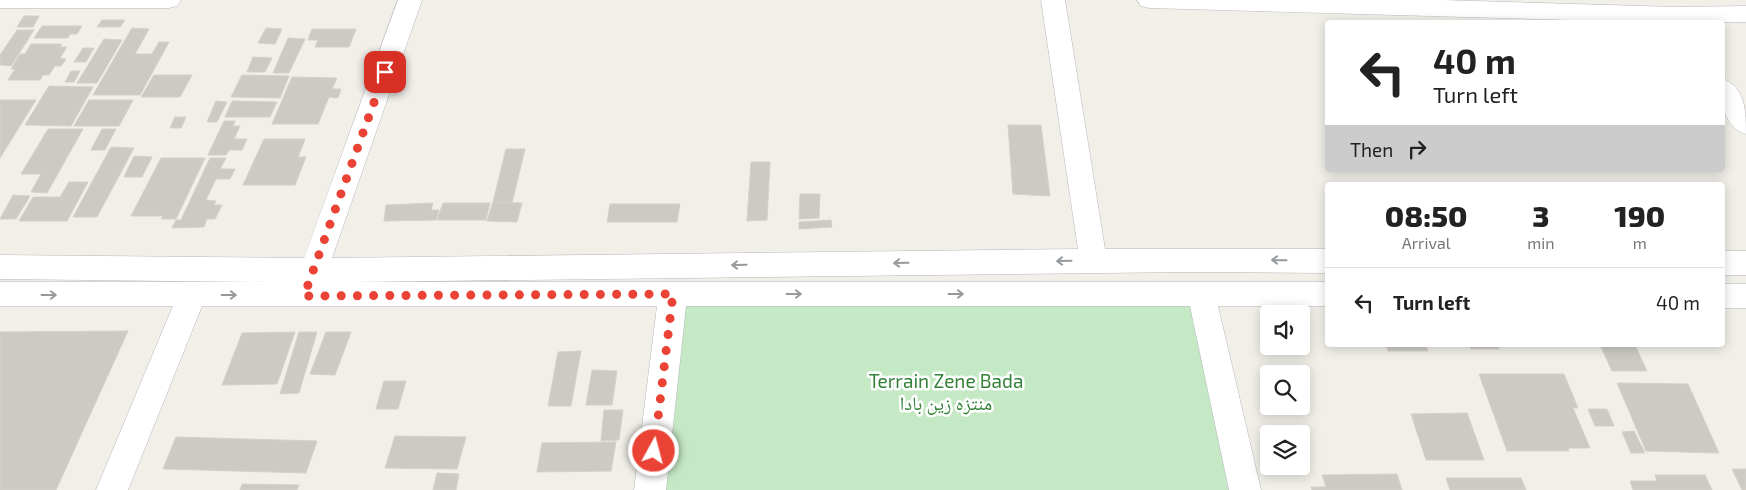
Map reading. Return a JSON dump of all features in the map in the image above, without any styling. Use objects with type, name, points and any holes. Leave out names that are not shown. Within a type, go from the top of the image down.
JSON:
[{"type":"street","points":[[0,0],[169,0]]},
{"type":"street","points":[[304,296],[410,0]]},
{"type":"street","points":[[1053,0],[1093,260]]},
{"type":"street","points":[[1150,0],[1746,14]]},
{"type":"street","points":[[1725,92],[1746,124]]},
{"type":"street","points":[[0,267],[314,270],[1093,260],[1325,261]]},
{"type":"street","points":[[1725,263],[1746,263]]},
{"type":"street","points":[[1201,293],[1245,490]]},
{"type":"street","points":[[0,294],[304,296],[1325,294]]},
{"type":"street","points":[[650,490],[673,294]]},
{"type":"street","points":[[112,490],[192,295]]},
{"type":"street","points":[[1725,296],[1746,296]]},
{"type":"green space","name":"Terrain Zene Bada منتزه زين بادا","points":[[1201,293],[1242,490],[650,490],[673,294]]},
{"type":"building","points":[[24,16],[39,16],[33,27],[17,27]]},
{"type":"building","points":[[102,20],[125,20],[120,27],[97,27]]},
{"type":"building","points":[[42,26],[82,26],[77,34],[70,34],[68,38],[34,38]]},
{"type":"building","points":[[132,28],[149,29],[135,54],[152,54],[159,42],[169,42],[140,95],[93,95]]},
{"type":"building","points":[[266,28],[282,29],[275,44],[258,43]]},
{"type":"building","points":[[312,29],[356,29],[349,47],[315,47],[318,40],[308,40]]},
{"type":"building","points":[[17,30],[34,30],[11,66],[0,65],[0,55]]},
{"type":"building","points":[[288,38],[305,39],[289,73],[273,73]]},
{"type":"building","points":[[104,39],[122,40],[97,83],[77,83]]},
{"type":"building","points":[[31,44],[62,44],[60,47],[67,47],[60,58],[66,59],[61,66],[55,66],[49,75],[43,75],[40,80],[8,80],[15,69],[11,69],[20,54],[25,54]]},
{"type":"building","points":[[83,48],[94,48],[86,62],[74,62]]},
{"type":"building","points":[[253,57],[272,58],[265,72],[247,72]]},
{"type":"building","points":[[71,71],[80,71],[74,82],[65,82]]},
{"type":"building","points":[[154,75],[192,75],[180,97],[141,97]]},
{"type":"building","points":[[242,75],[289,76],[280,98],[231,97]]},
{"type":"building","points":[[292,77],[337,78],[332,89],[341,89],[338,98],[329,97],[318,124],[272,124]]},
{"type":"building","points":[[49,86],[93,87],[71,126],[25,125]]},
{"type":"building","points":[[0,100],[36,100],[0,158]]},
{"type":"building","points":[[89,100],[133,100],[119,126],[74,126]]},
{"type":"building","points":[[216,101],[227,102],[217,122],[207,122]]},
{"type":"building","points":[[232,101],[277,102],[270,117],[225,117]]},
{"type":"building","points":[[175,117],[186,117],[181,128],[170,128]]},
{"type":"building","points":[[224,121],[235,121],[233,126],[240,126],[234,139],[247,139],[242,150],[229,150],[226,155],[208,155]]},
{"type":"building","points":[[1008,125],[1041,125],[1050,196],[1013,194]]},
{"type":"building","points":[[48,129],[83,129],[47,193],[31,192],[41,174],[21,174]]},
{"type":"building","points":[[102,129],[116,129],[105,150],[91,150]]},
{"type":"building","points":[[264,139],[305,139],[298,157],[306,157],[295,185],[243,185]]},
{"type":"building","points":[[111,147],[134,148],[97,217],[73,217]]},
{"type":"building","points":[[506,149],[525,149],[512,203],[493,202]]},
{"type":"building","points":[[134,156],[152,157],[142,177],[124,177]]},
{"type":"building","points":[[161,158],[205,158],[176,219],[161,219],[163,216],[131,216]]},
{"type":"building","points":[[210,158],[226,158],[220,169],[235,169],[230,179],[216,179],[206,200],[216,201],[214,205],[222,205],[215,219],[207,219],[204,227],[172,228],[176,220],[181,220]]},
{"type":"building","points":[[751,162],[770,162],[767,220],[747,221]]},
{"type":"building","points":[[69,182],[88,182],[67,221],[19,221],[33,197],[60,197]]},
{"type":"building","points":[[800,194],[820,194],[819,218],[799,219]]},
{"type":"building","points":[[13,195],[30,196],[16,219],[0,219]]},
{"type":"building","points":[[493,202],[522,203],[517,222],[487,221]]},
{"type":"building","points":[[433,203],[431,210],[439,210],[436,220],[384,221],[386,205]]},
{"type":"building","points":[[443,203],[490,203],[486,220],[437,220]]},
{"type":"building","points":[[610,204],[680,204],[677,222],[607,222]]},
{"type":"building","points":[[831,220],[832,227],[799,229],[799,222]]},
{"type":"building","points":[[128,331],[56,490],[0,490],[0,332]]},
{"type":"building","points":[[295,332],[277,384],[222,385],[242,333]]},
{"type":"building","points":[[299,332],[317,332],[299,393],[280,394]]},
{"type":"building","points":[[326,332],[351,332],[335,375],[310,374]]},
{"type":"building","points":[[1387,347],[1427,347],[1428,351],[1388,351]]},
{"type":"building","points":[[1470,347],[1498,347],[1499,349],[1471,349]]},
{"type":"building","points":[[1601,347],[1636,347],[1647,371],[1612,371]]},
{"type":"building","points":[[581,351],[571,406],[548,406],[558,352]]},
{"type":"building","points":[[592,370],[617,371],[612,405],[586,405]]},
{"type":"building","points":[[1479,374],[1564,374],[1578,408],[1573,408],[1590,448],[1568,448],[1569,451],[1507,451]]},
{"type":"building","points":[[384,381],[406,381],[398,409],[376,409]]},
{"type":"building","points":[[1617,383],[1688,384],[1719,453],[1646,451]]},
{"type":"building","points":[[1588,409],[1607,409],[1614,426],[1595,426]]},
{"type":"building","points":[[604,410],[623,410],[619,440],[601,441]]},
{"type":"building","points":[[1467,413],[1484,460],[1426,460],[1411,414]]},
{"type":"building","points":[[1634,431],[1645,453],[1631,453],[1622,432]]},
{"type":"building","points":[[395,436],[466,437],[457,469],[385,468]]},
{"type":"building","points":[[176,437],[317,441],[306,473],[163,469]]},
{"type":"building","points":[[616,442],[611,471],[537,472],[542,443]]},
{"type":"building","points":[[1732,469],[1746,469],[1746,490],[1742,490]]},
{"type":"building","points":[[437,473],[459,474],[456,490],[433,490]]},
{"type":"building","points":[[1397,474],[1402,490],[1312,490],[1311,487],[1326,487],[1322,475]]},
{"type":"building","points":[[1655,475],[1705,475],[1712,490],[1633,490],[1630,481],[1657,481]]},
{"type":"building","points":[[1446,478],[1521,478],[1526,490],[1450,490]]},
{"type":"building","points":[[242,484],[299,485],[297,490],[240,490]]},
{"type":"route","points":[[385,72],[304,296],[673,294],[654,451]]}]
